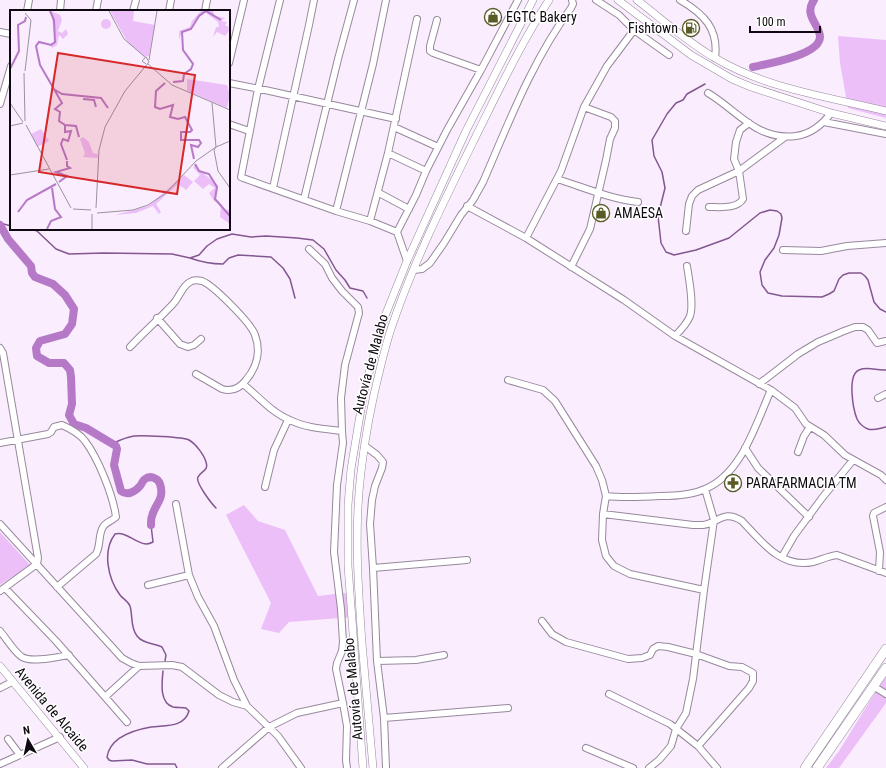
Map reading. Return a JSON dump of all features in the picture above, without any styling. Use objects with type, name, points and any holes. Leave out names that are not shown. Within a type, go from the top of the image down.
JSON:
[{"type":"highway","points":[[805,768],[886,649]]},
{"type":"highway","points":[[817,768],[886,668]]},
{"type":"main road","name":"Autovía de Malabo","points":[[363,768],[348,566],[348,505],[351,469],[364,391],[373,356],[392,296],[407,261],[466,131],[533,0]]},
{"type":"main road","name":"Autovía de Malabo","points":[[373,768],[357,566],[360,473],[368,420],[390,330],[414,270],[457,175],[494,101],[549,0]]},
{"type":"main road","points":[[618,0],[691,55],[732,79],[751,88],[831,113],[886,126]]},
{"type":"main road","points":[[637,0],[682,35],[715,58],[745,73],[788,88],[886,111]]},
{"type":"main road","name":"Avenida de Alcaide","points":[[0,666],[84,768]]},
{"type":"street","points":[[27,10],[29,0]]},
{"type":"street","points":[[60,10],[61,0]]},
{"type":"street","points":[[96,10],[98,0]]},
{"type":"street","points":[[134,10],[136,0]]},
{"type":"street","points":[[169,10],[171,0]]},
{"type":"street","points":[[205,10],[207,0]]},
{"type":"street","points":[[230,59],[244,0]]},
{"type":"street","points":[[280,0],[249,131],[242,176],[243,178],[336,211],[370,221],[397,232]]},
{"type":"street","points":[[273,188],[314,0]]},
{"type":"street","points":[[304,199],[354,0]]},
{"type":"street","points":[[336,211],[373,64],[386,0]]},
{"type":"street","points":[[407,261],[397,232],[438,147],[518,0]]},
{"type":"street","points":[[414,270],[422,269],[430,263],[483,182],[530,74],[556,29],[571,8],[573,4],[572,0]]},
{"type":"street","points":[[596,0],[618,15],[634,30],[668,54]]},
{"type":"street","points":[[680,0],[706,19],[711,26],[714,33],[716,47],[715,58]]},
{"type":"street","points":[[370,221],[379,193],[418,19]]},
{"type":"street","points":[[437,20],[430,51],[481,70]]},
{"type":"street","points":[[526,238],[561,171],[584,107],[607,66],[634,30]]},
{"type":"street","points":[[0,32],[10,34]]},
{"type":"street","points":[[0,104],[10,69]]},
{"type":"street","points":[[230,83],[362,110],[396,119]]},
{"type":"street","points":[[708,93],[721,101],[738,117],[749,124],[768,134],[785,137],[807,133],[824,122],[831,113]]},
{"type":"street","points":[[571,267],[590,229],[610,139],[615,128],[615,121],[611,116],[584,107]]},
{"type":"street","points":[[824,122],[886,134]]},
{"type":"street","points":[[230,124],[249,131]]},
{"type":"street","points":[[709,207],[736,206],[743,199],[739,171],[734,159],[736,142],[740,130],[749,124]]},
{"type":"street","points":[[394,127],[438,147]]},
{"type":"street","points":[[686,231],[692,196],[698,190],[739,171],[785,137]]},
{"type":"street","points":[[388,153],[426,171]]},
{"type":"street","points":[[557,179],[628,201],[638,202]]},
{"type":"street","points":[[379,193],[409,209]]},
{"type":"street","points":[[467,206],[526,238],[624,300],[675,336],[771,390],[795,408],[806,424],[824,435],[845,455],[872,470],[886,480]]},
{"type":"street","points":[[783,250],[821,251],[846,246],[886,243]]},
{"type":"street","points":[[309,249],[325,264],[332,278],[342,291],[358,307],[359,313],[345,365],[340,398],[343,443],[337,485],[334,552],[341,609],[343,642],[342,651],[336,669],[347,726],[347,768]]},
{"type":"street","points":[[675,336],[685,325],[690,315],[691,308],[687,266]]},
{"type":"street","points":[[130,347],[157,318],[172,305],[185,286],[190,282],[202,281],[213,288],[248,322],[255,334],[258,351],[256,365],[243,384],[235,389],[227,390],[196,374]]},
{"type":"street","points":[[157,318],[180,344],[188,347],[194,345],[201,339]]},
{"type":"street","points":[[759,384],[798,354],[818,342],[855,327],[863,327],[868,330],[876,343],[886,341]]},
{"type":"street","points":[[0,348],[3,353],[37,552],[37,564]]},
{"type":"street","points":[[508,380],[543,390],[554,401],[596,466],[602,480],[606,496],[603,514],[602,540],[606,556],[614,566],[630,574],[704,590]]},
{"type":"street","points":[[243,384],[276,412],[288,420],[317,428],[342,431]]},
{"type":"street","points":[[606,496],[621,498],[665,496],[692,493],[706,489],[722,478],[735,466],[745,448],[771,390]]},
{"type":"street","points":[[878,398],[886,394]]},
{"type":"street","points":[[265,487],[274,450],[288,420]]},
{"type":"street","points":[[0,443],[48,434],[57,426],[62,425],[74,431],[85,440],[98,464],[116,517],[103,527],[100,536],[99,548],[96,554],[57,587]]},
{"type":"street","points":[[798,452],[804,436],[810,427]]},
{"type":"street","points":[[365,446],[383,462],[375,486],[371,507],[370,524],[377,660],[384,718],[386,768]]},
{"type":"street","points":[[745,448],[758,468],[809,517]]},
{"type":"street","points":[[782,557],[794,536],[853,460]]},
{"type":"street","points":[[649,768],[659,760],[671,746],[676,729],[686,713],[693,679],[714,520],[706,489]]},
{"type":"street","points":[[176,504],[189,575],[198,597],[214,626],[234,680],[247,706],[278,736],[301,768]]},
{"type":"street","points":[[879,571],[880,552],[873,516],[874,513],[886,507]]},
{"type":"street","points":[[603,514],[693,525],[704,525],[727,516],[735,517],[742,521],[776,556],[782,557],[794,563],[813,562],[836,555],[886,573]]},
{"type":"street","points":[[0,524],[21,549],[37,564],[117,653],[131,663],[139,666],[172,665],[182,667],[219,695],[233,702],[247,706]]},
{"type":"street","points":[[373,568],[467,560]]},
{"type":"street","points":[[37,564],[3,590],[69,655],[127,722]]},
{"type":"street","points":[[148,585],[189,575]]},
{"type":"street","points":[[542,621],[552,634],[566,642],[628,659],[642,658],[650,655],[653,648],[658,646],[668,646],[730,666],[742,667],[753,673],[753,681],[749,688],[698,746]]},
{"type":"street","points":[[0,631],[23,658],[44,659],[69,655]]},
{"type":"street","points":[[377,660],[421,660],[444,655]]},
{"type":"street","points":[[105,696],[139,666]]},
{"type":"street","points":[[0,688],[12,682]]},
{"type":"street","points":[[873,686],[886,694]]},
{"type":"street","points":[[610,694],[636,706],[676,729],[698,746],[717,768]]},
{"type":"street","points":[[222,768],[269,727],[297,713],[343,703]]},
{"type":"street","points":[[384,718],[508,708]]},
{"type":"street","points":[[0,764],[60,737]]},
{"type":"street","points":[[8,740],[20,755]]},
{"type":"street","points":[[586,748],[633,768]]},
{"type":"shaded area","points":[[838,36],[886,40],[886,118],[848,108],[840,63]]},
{"type":"shaded area","points":[[244,505],[258,521],[285,530],[318,596],[352,592],[353,617],[289,622],[279,633],[261,629],[271,603],[226,515]]},
{"type":"shaded area","points":[[0,532],[30,565],[0,585]]},
{"type":"shaded area","points":[[886,675],[886,703],[839,768],[826,768],[839,751]]},
{"type":"waterway","points":[[753,67],[792,58],[812,49],[818,43],[820,37],[819,32],[810,11],[814,0]]},
{"type":"waterway","points":[[705,84],[687,94],[683,100],[676,103],[667,114],[652,140],[654,156],[662,172],[665,188],[658,216],[661,243],[666,252],[674,255],[696,250],[729,238],[760,213],[770,210],[777,211],[781,214],[782,218],[779,235],[774,248],[765,260],[760,272],[762,285],[768,293],[782,296],[822,297],[834,291],[839,279],[843,275],[849,273],[861,273],[868,280],[874,302],[880,309],[886,312]]},
{"type":"waterway","points":[[0,223],[10,226]]},
{"type":"waterway","points":[[0,225],[8,239],[31,266],[32,273],[35,277],[53,284],[65,295],[74,309],[72,324],[65,334],[40,341],[36,348],[37,356],[49,363],[64,363],[70,370],[72,404],[69,415],[74,424],[86,428],[116,446],[117,449],[114,465],[121,491],[126,493],[133,492],[144,480],[149,477],[156,479],[159,482],[161,494],[153,512],[151,525]]},
{"type":"waterway","points":[[34,230],[56,249],[69,254],[172,254],[190,258],[199,255],[207,246],[217,239],[232,234],[251,237],[266,236],[313,240],[324,249],[336,270],[350,288],[363,291],[367,298]]},
{"type":"waterway","points":[[190,258],[214,264],[223,264],[229,258],[238,255],[271,257],[283,268],[290,279],[295,298]]},
{"type":"waterway","points":[[886,370],[866,368],[859,370],[855,373],[852,385],[855,414],[861,425],[870,430],[886,427]]},
{"type":"waterway","points":[[114,443],[134,436],[172,437],[189,440],[197,447],[205,459],[207,465],[204,471],[199,475],[198,480],[204,492],[216,508]]},
{"type":"waterway","points":[[151,525],[153,542],[148,544],[143,544],[125,535],[115,534],[109,548],[108,565],[112,581],[120,595],[130,606],[132,625],[135,633],[142,641],[162,647],[166,655],[165,661]]},
{"type":"waterway","points":[[163,671],[162,692],[165,701],[173,707],[186,708],[189,711],[187,716],[183,720],[173,725],[144,728],[124,736],[113,744],[107,757],[112,761],[132,760],[147,764],[175,764],[177,768]]},
{"type":"place","name":"EGTC Bakery","points":[[493,17]]},
{"type":"place","name":"Fishtown","points":[[691,28]]},
{"type":"place","name":"AMAESA","points":[[601,213]]},
{"type":"place","name":"PARAFARMACIA TM","points":[[733,483]]}]
